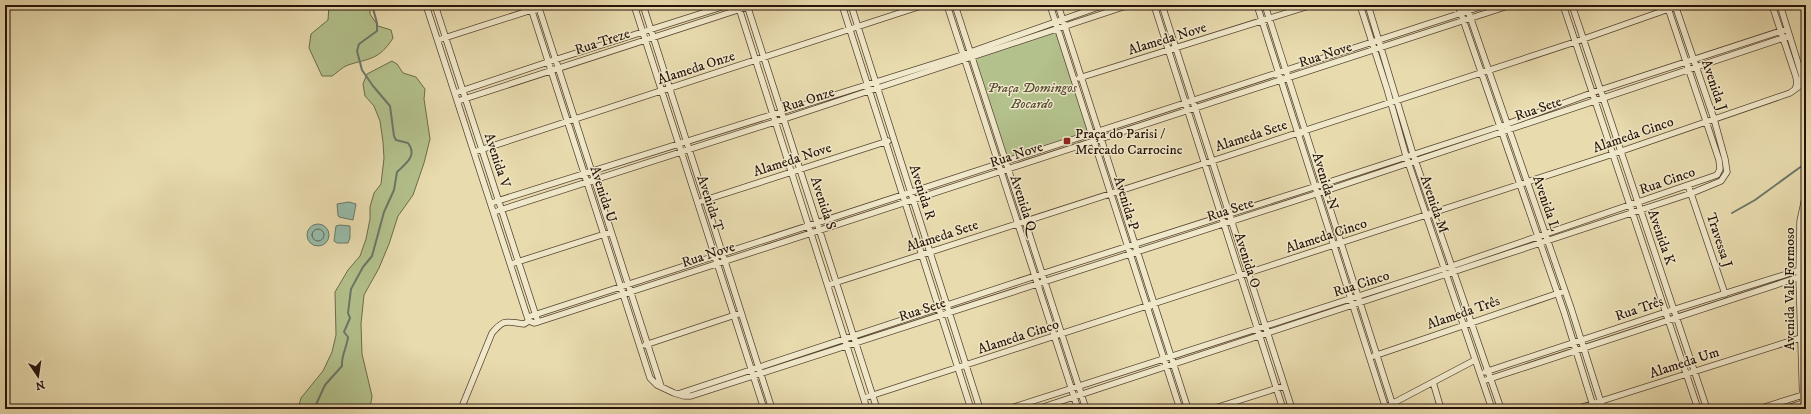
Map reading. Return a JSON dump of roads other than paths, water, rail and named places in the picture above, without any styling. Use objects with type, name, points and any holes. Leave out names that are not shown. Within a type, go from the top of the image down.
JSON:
[{"type":"street","name":"Avenida V","points":[[426,5],[529,319]]},
{"type":"street","name":"Avenida V","points":[[435,5],[538,322]]},
{"type":"street","points":[[438,40],[530,7],[547,5]]},
{"type":"street","name":"Avenida T","points":[[634,5],[764,409]]},
{"type":"street","name":"Avenida T","points":[[643,5],[772,409]]},
{"type":"street","name":"Rua Treze","points":[[455,93],[556,59],[728,5]]},
{"type":"street","name":"Avenida R","points":[[842,5],[971,409]]},
{"type":"street","name":"Avenida R","points":[[851,5],[980,409]]},
{"type":"street","name":"Alameda Onze","points":[[474,152],[924,5]]},
{"type":"street","name":"Avenida Q","points":[[947,5],[1078,409]]},
{"type":"street","name":"Avenida Q","points":[[955,5],[1086,409]]},
{"type":"street","name":"Avenida P","points":[[1050,5],[1180,409]]},
{"type":"street","name":"Avenida P","points":[[1058,5],[1188,409]]},
{"type":"street","name":"Rua Onze","points":[[494,212],[595,181],[689,149],[878,89],[1063,18],[1104,5]]},
{"type":"street","name":"Rua Onze","points":[[971,54],[1129,5]]},
{"type":"street","name":"Avenida O","points":[[1154,5],[1283,409]]},
{"type":"street","name":"Avenida O","points":[[1162,5],[1292,409]]},
{"type":"street","name":"Avenida N","points":[[1257,5],[1280,73],[1384,408]]},
{"type":"street","name":"Avenida N","points":[[1265,5],[1393,406]]},
{"type":"street","name":"Alameda Nove","points":[[1075,80],[1312,5]]},
{"type":"street","name":"Avenida M","points":[[1360,5],[1408,163],[1492,409]]},
{"type":"street","name":"Avenida M","points":[[1368,5],[1398,99],[1413,154],[1501,409]]},
{"type":"street","name":"Avenida L","points":[[1458,5],[1557,293],[1593,406]]},
{"type":"street","name":"Rua Nove","points":[[529,319],[536,314],[722,253],[1380,41],[1461,14],[1467,8],[1486,5]]},
{"type":"street","name":"Rua Nove","points":[[538,322],[1511,5]]},
{"type":"street","name":"Avenida K","points":[[1563,5],[1698,409]]},
{"type":"street","name":"Avenida K","points":[[1572,5],[1707,409]]},
{"type":"street","name":"Alameda Sete","points":[[828,285],[1575,42],[1667,7],[1677,5]]},
{"type":"street","name":"Avenida J","points":[[1677,5],[1726,159],[1726,174]]},
{"type":"street","points":[[1772,5],[1796,80],[1794,91]]},
{"type":"street","points":[[1780,5],[1802,76],[1801,85],[1794,91]]},
{"type":"street","name":"Avenida U","points":[[539,6],[661,386]]},
{"type":"street","name":"Rua Treze","points":[[458,100],[654,38],[738,7],[749,6]]},
{"type":"street","name":"Avenida S","points":[[749,6],[781,112],[877,409]]},
{"type":"street","name":"Avenida U","points":[[530,7],[650,378],[653,382],[674,393]]},
{"type":"street","name":"Avenida S","points":[[738,7],[812,233],[846,346],[867,409]]},
{"type":"street","name":"Avenida J","points":[[1667,7],[1707,121],[1719,160],[1719,173]]},
{"type":"street","name":"Avenida L","points":[[1467,8],[1565,291],[1603,409]]},
{"type":"street","name":"Rua Sete","points":[[674,393],[759,368],[1035,276],[1315,187],[1507,124],[1600,90],[1787,29]]},
{"type":"street","name":"Rua Sete","points":[[674,393],[684,396],[692,396],[753,377],[1037,283],[1317,194],[1789,36]]},
{"type":"street","name":"Rua Onze","points":[[491,204],[875,81],[963,57]]},
{"type":"street","name":"Alameda Cinco","points":[[864,398],[1613,154],[1794,91]]},
{"type":"street","name":"Alameda Nove","points":[[698,203],[894,139]]},
{"type":"street","name":"Rua Cinco","points":[[1036,409],[1360,304],[1545,234],[1630,206],[1719,173]]},
{"type":"street","name":"Rua Cinco","points":[[1453,269],[1540,244],[1692,193],[1717,183],[1726,174]]},
{"type":"street","name":"Travessa J","points":[[1688,185],[1692,193],[1725,294]]},
{"type":"street","name":"Avenida Vale Formoso","points":[[1804,404],[1805,394],[1800,338],[1799,270],[1800,221],[1806,193]]},
{"type":"street","points":[[511,264],[611,232]]},
{"type":"street","name":"Rua Três","points":[[1480,373],[1674,309],[1806,268]]},
{"type":"street","name":"Rua Cinco","points":[[1008,409],[1350,299],[1445,272]]},
{"type":"street","name":"Rua Três","points":[[1483,381],[1806,275]]},
{"type":"street","name":"Alameda Três","points":[[1369,357],[1565,291]]},
{"type":"street","points":[[640,346],[741,313]]},
{"type":"street","points":[[461,409],[492,333],[506,321],[524,324],[529,319],[534,323],[538,322]]},
{"type":"street","name":"Alameda Um","points":[[1576,409],[1593,406],[1600,401],[1800,338]]},
{"type":"street","points":[[1384,408],[1393,406],[1433,382],[1475,360]]},
{"type":"street","points":[[1433,382],[1442,409]]},
{"type":"street","points":[[1212,409],[1284,386]]},
{"type":"street","points":[[1174,391],[1182,389]]},
{"type":"street","points":[[1758,409],[1805,394]]},
{"type":"street","points":[[1784,409],[1804,404]]},
{"type":"water","points":[[349,202],[356,204],[353,220],[339,217],[338,215],[337,204]]},
{"type":"water","points":[[318,224],[326,227],[329,235],[326,243],[318,246],[310,243],[307,235],[310,227]]},
{"type":"water","points":[[336,226],[350,226],[350,238],[348,243],[337,243],[334,241]]},
{"type":"waterway","points":[[314,409],[325,385],[342,366],[342,359],[348,337],[344,332],[350,318],[348,313],[351,289],[363,267],[372,256],[384,212],[394,190],[397,172],[407,163],[412,152],[408,143],[396,140],[394,136],[390,106],[362,70],[357,51],[359,44],[377,31],[377,23],[372,5]]},
{"type":"waterway","points":[[1732,213],[1755,200],[1806,163]]},
{"type":"place","name":"Praça do Parisi / Mercado Carrocine","points":[[1067,141]]},
{"type":"park label","name":"Praça Domingos Bocardo","points":[[1032,96]]}]
